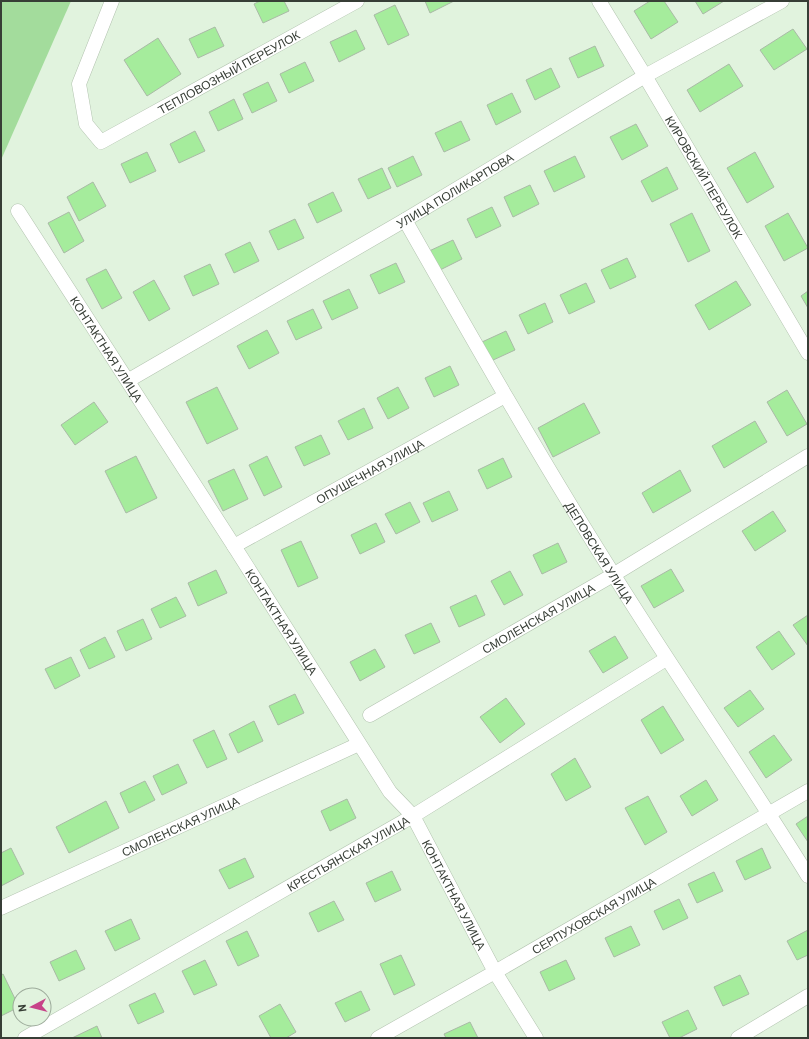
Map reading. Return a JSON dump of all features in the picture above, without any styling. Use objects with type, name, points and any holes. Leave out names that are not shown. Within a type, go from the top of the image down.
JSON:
[{"type":"street","name":"ТЕПЛОВОЗНЫЙ ПЕРЕУЛОК","points":[[112,1],[79,84],[86,124],[101,142],[357,1]]},
{"type":"street","name":"КИРОВСКИЙ ПЕРЕУЛОК","points":[[599,1],[645,76],[808,353]]},
{"type":"street","name":"УЛИЦА ПОЛИКАРПОВА","points":[[128,380],[405,220],[645,76],[782,1]]},
{"type":"street","name":"КОНТАКТНАЯ УЛИЦА","points":[[18,210],[390,792],[413,816],[495,972],[536,1038]]},
{"type":"street","name":"ДЕПОВСКАЯ УЛИЦА","points":[[405,220],[505,396],[613,575],[666,659],[769,813],[808,876]]},
{"type":"street","name":"ОПУШЕЧНАЯ УЛИЦА","points":[[234,546],[505,396]]},
{"type":"street","name":"СМОЛЕНСКАЯ УЛИЦА","points":[[370,715],[613,575],[808,456]]},
{"type":"street","name":"КРЕСТЬЯНСКАЯ УЛИЦА","points":[[25,1038],[413,816],[666,659]]},
{"type":"street","name":"СМОЛЕНСКАЯ УЛИЦА","points":[[1,908],[359,744]]},
{"type":"street","name":"СЕРПУХОВСКАЯ УЛИЦА","points":[[378,1038],[808,791]]},
{"type":"street","points":[[738,1038],[808,996]]},
{"type":"green space","points":[[1,1],[71,1],[1,160]]},
{"type":"building","points":[[260,1],[284,1],[289,11],[263,23],[254,4]]},
{"type":"building","points":[[425,1],[454,1],[430,13]]},
{"type":"building","points":[[650,1],[664,1],[678,22],[651,39],[634,11]]},
{"type":"building","points":[[695,1],[724,1],[703,14]]},
{"type":"building","points":[[395,5],[409,35],[388,45],[374,15]]},
{"type":"building","points":[[215,27],[224,46],[198,58],[189,39]]},
{"type":"building","points":[[793,29],[807,49],[774,70],[760,50]]},
{"type":"building","points":[[356,30],[365,49],[339,62],[330,42]]},
{"type":"building","points":[[158,38],[181,74],[147,96],[124,60]]},
{"type":"building","points":[[595,46],[604,66],[578,78],[569,58]]},
{"type":"building","points":[[305,62],[314,81],[289,93],[280,74]]},
{"type":"building","points":[[729,64],[743,86],[700,112],[687,90]]},
{"type":"building","points":[[551,68],[560,87],[535,100],[526,80]]},
{"type":"building","points":[[268,82],[277,101],[252,113],[243,94]]},
{"type":"building","points":[[512,93],[521,112],[496,125],[487,105]]},
{"type":"building","points":[[234,99],[243,119],[218,131],[209,112]]},
{"type":"building","points":[[461,121],[470,140],[444,152],[435,133]]},
{"type":"building","points":[[636,124],[648,146],[622,160],[610,137]]},
{"type":"building","points":[[195,131],[205,151],[179,163],[170,144]]},
{"type":"building","points":[[147,152],[156,171],[130,183],[121,164]]},
{"type":"building","points":[[755,152],[774,187],[747,203],[727,168]]},
{"type":"building","points":[[413,156],[422,175],[397,187],[388,168]]},
{"type":"building","points":[[575,156],[585,177],[554,192],[544,171]]},
{"type":"building","points":[[667,167],[678,189],[652,202],[641,181]]},
{"type":"building","points":[[382,168],[391,188],[368,199],[358,179]]},
{"type":"building","points":[[93,182],[106,206],[79,221],[67,197]]},
{"type":"building","points":[[530,185],[539,204],[513,217],[504,197]]},
{"type":"building","points":[[333,192],[342,211],[317,223],[308,204]]},
{"type":"building","points":[[492,207],[501,226],[476,238],[467,219]]},
{"type":"building","points":[[69,212],[84,241],[64,253],[48,223]]},
{"type":"building","points":[[692,213],[710,251],[688,262],[670,224]]},
{"type":"building","points":[[788,213],[808,248],[784,261],[765,226]]},
{"type":"building","points":[[295,219],[304,238],[278,250],[269,231]]},
{"type":"building","points":[[453,240],[462,259],[436,272],[427,252]]},
{"type":"building","points":[[250,242],[259,261],[234,273],[225,254]]},
{"type":"building","points":[[627,258],[636,277],[610,289],[601,270]]},
{"type":"building","points":[[396,263],[405,282],[379,294],[370,275]]},
{"type":"building","points":[[210,264],[219,284],[193,296],[184,276]]},
{"type":"building","points":[[106,269],[122,298],[102,309],[86,279]]},
{"type":"building","points":[[154,280],[170,309],[149,321],[133,292]]},
{"type":"building","points":[[736,281],[751,305],[709,330],[695,305]]},
{"type":"building","points":[[586,283],[595,302],[569,314],[560,295]]},
{"type":"building","points":[[349,289],[358,308],[332,320],[323,301]]},
{"type":"building","points":[[808,291],[808,308],[801,296]]},
{"type":"building","points":[[545,303],[553,322],[528,334],[519,315]]},
{"type":"building","points":[[313,309],[322,328],[296,340],[287,321]]},
{"type":"building","points":[[267,330],[279,353],[249,369],[237,346]]},
{"type":"building","points":[[506,331],[515,350],[491,361],[482,342]]},
{"type":"building","points":[[450,366],[459,385],[434,397],[425,378]]},
{"type":"building","points":[[217,387],[238,429],[207,444],[186,402]]},
{"type":"building","points":[[398,387],[409,408],[388,419],[377,398]]},
{"type":"building","points":[[787,390],[807,424],[787,436],[767,402]]},
{"type":"building","points":[[94,402],[108,422],[75,445],[61,425]]},
{"type":"building","points":[[584,403],[600,433],[553,457],[538,428]]},
{"type":"building","points":[[364,408],[373,428],[348,440],[338,421]]},
{"type":"building","points":[[755,421],[767,442],[724,468],[712,446]]},
{"type":"building","points":[[321,435],[330,454],[304,466],[295,447]]},
{"type":"building","points":[[136,456],[157,498],[126,513],[105,471]]},
{"type":"building","points":[[267,456],[282,487],[264,496],[249,465]]},
{"type":"building","points":[[503,458],[512,477],[487,489],[478,470]]},
{"type":"building","points":[[234,469],[248,499],[223,511],[208,481]]},
{"type":"building","points":[[680,470],[691,491],[653,513],[642,493]]},
{"type":"building","points":[[449,491],[458,510],[432,522],[423,503]]},
{"type":"building","points":[[410,502],[420,522],[396,534],[385,514]]},
{"type":"building","points":[[773,511],[786,531],[755,551],[742,531]]},
{"type":"building","points":[[376,523],[385,542],[360,554],[351,535]]},
{"type":"building","points":[[301,541],[318,578],[298,587],[281,550]]},
{"type":"building","points":[[558,543],[567,562],[542,574],[533,555]]},
{"type":"building","points":[[671,569],[684,591],[654,608],[641,586]]},
{"type":"building","points":[[216,570],[227,593],[198,606],[188,583]]},
{"type":"building","points":[[510,571],[523,595],[504,605],[491,581]]},
{"type":"building","points":[[476,595],[485,615],[459,627],[450,607]]},
{"type":"building","points":[[176,597],[186,616],[160,628],[151,609]]},
{"type":"building","points":[[808,615],[808,646],[793,625]]},
{"type":"building","points":[[143,619],[152,639],[126,651],[117,631]]},
{"type":"building","points":[[431,623],[440,642],[414,654],[405,635]]},
{"type":"building","points":[[779,631],[795,654],[772,670],[756,647]]},
{"type":"building","points":[[615,636],[628,658],[603,673],[589,651]]},
{"type":"building","points":[[105,637],[115,657],[89,669],[80,650]]},
{"type":"building","points":[[375,649],[385,667],[360,681],[350,662]]},
{"type":"building","points":[[71,657],[80,676],[55,689],[45,669]]},
{"type":"building","points":[[750,690],[764,709],[738,727],[724,708]]},
{"type":"building","points":[[295,694],[304,713],[278,725],[269,706]]},
{"type":"building","points":[[506,698],[525,724],[500,743],[480,717]]},
{"type":"building","points":[[663,706],[684,740],[661,754],[641,720]]},
{"type":"building","points":[[254,721],[263,741],[238,753],[229,734]]},
{"type":"building","points":[[214,730],[227,759],[207,768],[193,740]]},
{"type":"building","points":[[774,735],[792,760],[766,778],[749,752]]},
{"type":"building","points":[[575,758],[591,787],[566,801],[551,774]]},
{"type":"building","points":[[178,764],[187,783],[162,795],[153,776]]},
{"type":"building","points":[[706,780],[718,800],[692,816],[680,796]]},
{"type":"building","points":[[145,781],[155,800],[129,813],[120,793]]},
{"type":"building","points":[[648,796],[667,832],[645,845],[625,808]]},
{"type":"building","points":[[347,799],[356,818],[330,831],[321,811]]},
{"type":"building","points":[[106,801],[119,828],[69,853],[56,827]]},
{"type":"building","points":[[808,816],[808,842],[796,824]]},
{"type":"building","points":[[11,848],[24,874],[1,886],[1,853]]},
{"type":"building","points":[[762,848],[771,868],[745,880],[736,861]]},
{"type":"building","points":[[245,858],[254,877],[229,889],[219,870]]},
{"type":"building","points":[[392,871],[401,890],[375,902],[366,883]]},
{"type":"building","points":[[714,872],[723,891],[697,903],[688,884]]},
{"type":"building","points":[[679,899],[688,918],[663,930],[654,911]]},
{"type":"building","points":[[334,901],[344,920],[318,932],[309,913]]},
{"type":"building","points":[[131,919],[140,939],[115,951],[105,931]]},
{"type":"building","points":[[631,926],[640,945],[614,957],[605,938]]},
{"type":"building","points":[[808,930],[808,955],[797,960],[787,941]]},
{"type":"building","points":[[247,931],[259,956],[238,966],[226,941]]},
{"type":"building","points":[[76,950],[85,969],[59,981],[50,962]]},
{"type":"building","points":[[401,955],[415,985],[394,995],[380,964]]},
{"type":"building","points":[[205,960],[217,985],[194,995],[182,971]]},
{"type":"building","points":[[566,960],[575,979],[549,991],[540,972]]},
{"type":"building","points":[[3,974],[12,993],[12,1010],[1,1016],[1,975]]},
{"type":"building","points":[[740,975],[749,994],[723,1006],[714,987]]},
{"type":"building","points":[[361,991],[370,1010],[345,1022],[335,1003]]},
{"type":"building","points":[[155,993],[164,1012],[138,1024],[129,1005]]},
{"type":"building","points":[[280,1004],[296,1032],[286,1038],[271,1038],[259,1016]]},
{"type":"building","points":[[688,1010],[697,1029],[679,1038],[670,1038],[662,1022]]},
{"type":"building","points":[[470,1022],[478,1038],[446,1038],[444,1034]]},
{"type":"building","points":[[97,1026],[102,1038],[72,1038]]}]
